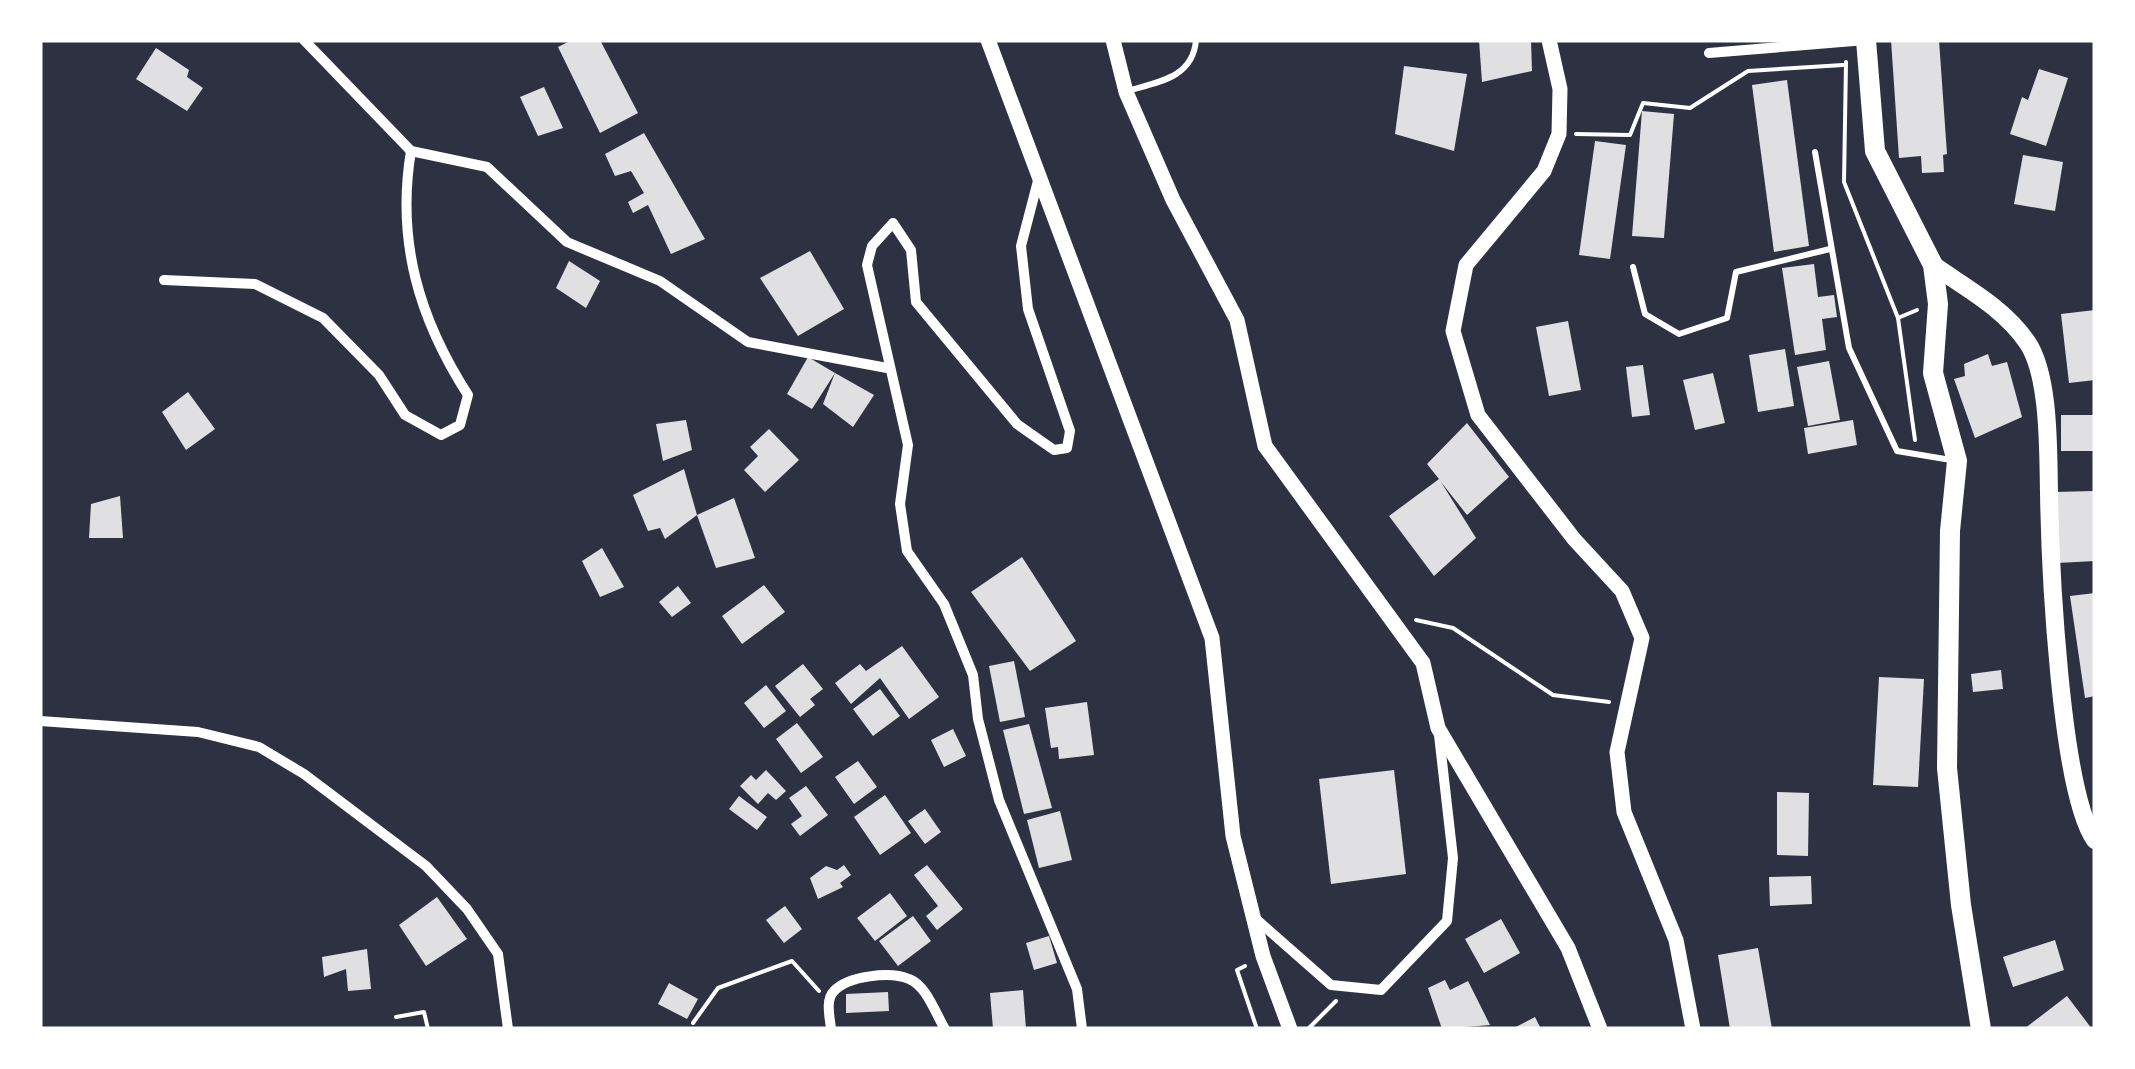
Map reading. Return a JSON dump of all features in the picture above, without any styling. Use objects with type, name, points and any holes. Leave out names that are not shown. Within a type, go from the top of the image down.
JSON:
[{"type":"main road","points":[[1866,40],[1875,151],[1933,265],[1938,304],[1933,374],[1957,461],[1950,550],[1947,768],[1961,905],[1981,1029]]},
{"type":"main road","points":[[1933,265],[1999,310],[2030,345],[2047,413],[2050,566],[2070,752],[2086,826],[2094,841]]},
{"type":"street","points":[[304,40],[410,150],[487,168],[567,242],[660,281],[748,342],[887,368]]},
{"type":"street","points":[[988,40],[1212,638],[1233,836],[1263,956],[1290,1029]]},
{"type":"street","points":[[1113,40],[1126,92],[1174,200],[1237,320],[1264,446],[1382,612],[1424,663],[1438,728],[1452,858],[1447,921],[1381,990],[1332,986],[1251,915]]},
{"type":"street","points":[[1549,40],[1560,89],[1559,134],[1544,171],[1466,265],[1453,332],[1478,415],[1574,539],[1622,590],[1642,638],[1617,752],[1624,812],[1676,940],[1693,1029]]},
{"type":"street","points":[[1709,53],[1866,40]]},
{"type":"street","points":[[164,280],[255,284],[323,318],[379,375],[405,415],[441,435],[460,425],[468,395],[445,359],[418,297],[402,200],[410,150]]},
{"type":"street","points":[[1039,176],[1021,246],[1028,309],[1070,431],[1066,448],[1054,450],[1018,424],[916,302],[911,250],[893,223],[872,246],[867,265],[882,317],[887,368],[908,445],[900,504],[907,551],[944,604],[973,674],[978,719],[999,800],[1077,988],[1082,1029]]},
{"type":"street","points":[[40,721],[198,732],[260,747],[304,774],[426,866],[467,908],[498,954],[508,1029]]},
{"type":"street","points":[[1438,728],[1568,948],[1600,1029]]},
{"type":"street","points":[[832,1029],[828,1002],[834,991],[858,978],[908,978],[925,992],[945,1029]]},
{"type":"lane","points":[[1126,92],[1179,76],[1195,52],[1196,40]]},
{"type":"lane","points":[[1815,152],[1832,232],[1830,249],[1848,348],[1898,451],[1957,461]]},
{"type":"lane","points":[[1632,268],[1646,314],[1679,334],[1727,318],[1736,272],[1830,249]]},
{"type":"path","points":[[1866,40],[1843,65],[1844,182],[1898,318],[1916,454]]},
{"type":"path","points":[[1559,134],[1630,135],[1643,102],[1690,108],[1748,72],[1843,65]]},
{"type":"path","points":[[1382,612],[1453,628],[1552,696],[1605,700],[1627,709]]},
{"type":"path","points":[[1257,1029],[1237,970],[1263,956]]},
{"type":"path","points":[[693,1023],[718,988],[792,961],[828,1002]]},
{"type":"path","points":[[1308,1029],[1337,1002],[1332,986]]},
{"type":"path","points":[[396,1017],[424,1012],[428,1029]]},
{"type":"building","points":[[572,40],[600,40],[638,113],[600,133],[558,47]]},
{"type":"building","points":[[1479,40],[1531,40],[1532,71],[1482,82]]},
{"type":"building","points":[[1891,40],[1939,40],[1947,154],[1943,155],[1944,172],[1922,173],[1921,156],[1899,158]]},
{"type":"building","points":[[156,48],[189,70],[187,77],[203,88],[187,111],[136,79]]},
{"type":"building","points":[[1404,66],[1467,74],[1454,151],[1395,134]]},
{"type":"building","points":[[2039,69],[2068,78],[2046,146],[2010,134],[2022,97],[2028,100]]},
{"type":"building","points":[[1787,80],[1809,246],[1774,252],[1752,85]]},
{"type":"building","points":[[544,87],[563,128],[538,136],[520,97]]},
{"type":"building","points":[[1642,111],[1674,114],[1664,238],[1632,236]]},
{"type":"building","points":[[644,133],[705,239],[671,254],[648,205],[633,213],[628,202],[644,193],[631,171],[615,176],[605,154]]},
{"type":"building","points":[[1595,141],[1626,145],[1610,259],[1579,255]]},
{"type":"building","points":[[2023,155],[2063,162],[2055,211],[2014,204]]},
{"type":"building","points":[[810,251],[844,309],[798,336],[760,278]]},
{"type":"building","points":[[569,261],[600,281],[586,308],[556,288]]},
{"type":"building","points":[[1814,264],[1818,297],[1834,295],[1837,317],[1822,319],[1826,350],[1795,355],[1782,268]]},
{"type":"building","points":[[2095,310],[2095,380],[2069,383],[2061,314]]},
{"type":"building","points":[[1568,321],[1581,390],[1549,396],[1536,327]]},
{"type":"building","points":[[1785,349],[1794,406],[1758,412],[1749,355]]},
{"type":"building","points":[[1988,354],[1992,366],[2007,362],[2022,417],[1975,438],[1954,379],[1965,376],[1964,364]]},
{"type":"building","points":[[808,357],[835,373],[812,409],[787,394]]},
{"type":"building","points":[[1829,361],[1840,420],[1808,426],[1797,367]]},
{"type":"building","points":[[1643,365],[1650,415],[1632,417],[1626,367]]},
{"type":"building","points":[[835,373],[874,395],[853,427],[823,404]]},
{"type":"building","points":[[1713,373],[1725,423],[1695,430],[1683,380]]},
{"type":"building","points":[[188,392],[215,429],[186,450],[162,412]]},
{"type":"building","points":[[2061,415],[2095,415],[2095,451],[2061,451]]},
{"type":"building","points":[[686,420],[692,450],[663,461],[656,424]]},
{"type":"building","points":[[1853,420],[1857,445],[1808,454],[1804,428]]},
{"type":"building","points":[[1467,423],[1509,477],[1467,515],[1441,482],[1476,538],[1434,576],[1389,516],[1439,479],[1427,464]]},
{"type":"building","points":[[769,429],[799,460],[765,492],[744,470],[758,456],[750,447]]},
{"type":"building","points":[[684,469],[697,515],[665,539],[660,528],[648,531],[633,495]]},
{"type":"building","points":[[2094,491],[2095,561],[2057,563],[2054,492]]},
{"type":"building","points":[[120,496],[123,538],[89,538],[91,504]]},
{"type":"building","points":[[734,498],[755,558],[716,568],[697,515]]},
{"type":"building","points":[[602,548],[624,587],[600,597],[582,561]]},
{"type":"building","points":[[1022,557],[1076,641],[1030,671],[971,592]]},
{"type":"building","points":[[764,585],[785,612],[742,644],[722,616]]},
{"type":"building","points":[[678,586],[691,603],[672,617],[659,602]]},
{"type":"building","points":[[2095,593],[2095,696],[2085,698],[2070,596]]},
{"type":"building","points":[[902,646],[939,697],[909,719],[880,678],[851,704],[835,683],[860,664],[866,671]]},
{"type":"building","points":[[1014,661],[1025,717],[1000,722],[989,666]]},
{"type":"building","points":[[803,664],[823,689],[810,699],[815,705],[800,717],[775,686]]},
{"type":"building","points":[[2001,670],[2003,689],[1973,692],[1971,674]]},
{"type":"building","points":[[1879,677],[1924,679],[1918,787],[1873,785]]},
{"type":"building","points":[[766,685],[786,711],[764,728],[744,703]]},
{"type":"building","points":[[880,689],[900,716],[873,736],[853,709]]},
{"type":"building","points":[[1087,702],[1094,755],[1059,759],[1058,747],[1051,748],[1045,708]]},
{"type":"building","points":[[797,723],[823,757],[801,773],[776,739]]},
{"type":"building","points":[[1029,724],[1052,808],[1024,814],[1003,730]]},
{"type":"building","points":[[953,729],[966,756],[944,767],[931,740]]},
{"type":"building","points":[[858,761],[877,787],[854,804],[835,777]]},
{"type":"building","points":[[766,770],[786,791],[776,800],[768,793],[758,804],[740,786],[751,775],[756,780]]},
{"type":"building","points":[[1394,770],[1406,874],[1331,884],[1319,779]]},
{"type":"building","points":[[806,786],[828,815],[800,836],[791,824],[802,816],[789,798]]},
{"type":"building","points":[[1777,792],[1809,793],[1808,856],[1777,855]]},
{"type":"building","points":[[885,795],[911,833],[880,855],[854,817]]},
{"type":"building","points":[[739,796],[767,817],[757,830],[729,809]]},
{"type":"building","points":[[925,809],[941,832],[925,844],[908,821]]},
{"type":"building","points":[[1060,811],[1072,860],[1039,868],[1027,820]]},
{"type":"building","points":[[844,865],[851,875],[840,883],[843,887],[818,899],[810,878],[826,866],[837,870]]},
{"type":"building","points":[[927,865],[963,909],[937,930],[926,916],[938,906],[914,875]]},
{"type":"building","points":[[1811,876],[1812,904],[1770,906],[1769,877]]},
{"type":"building","points":[[890,893],[907,916],[875,941],[857,918]]},
{"type":"building","points":[[437,897],[467,939],[426,966],[399,925]]},
{"type":"building","points":[[785,906],[802,929],[784,943],[766,920]]},
{"type":"building","points":[[913,916],[931,941],[898,966],[879,941]]},
{"type":"building","points":[[1501,919],[1520,953],[1484,973],[1465,939]]},
{"type":"building","points":[[1049,936],[1057,963],[1034,970],[1026,943]]},
{"type":"building","points":[[2055,940],[2064,970],[2013,987],[2003,957]]},
{"type":"building","points":[[1758,948],[1772,1029],[1730,1029],[1718,955]]},
{"type":"building","points":[[367,949],[371,989],[348,991],[346,969],[324,977],[322,957]]},
{"type":"building","points":[[1445,980],[1450,990],[1468,981],[1490,1025],[1442,1029],[1428,988]]},
{"type":"building","points":[[669,983],[698,999],[687,1019],[658,1004]]},
{"type":"building","points":[[1023,990],[1026,1029],[993,1029],[990,993]]},
{"type":"building","points":[[888,992],[889,1011],[846,1013],[846,994]]},
{"type":"building","points":[[2067,996],[2092,1029],[2024,1029]]},
{"type":"building","points":[[1535,1017],[1541,1029],[1512,1029]]}]
